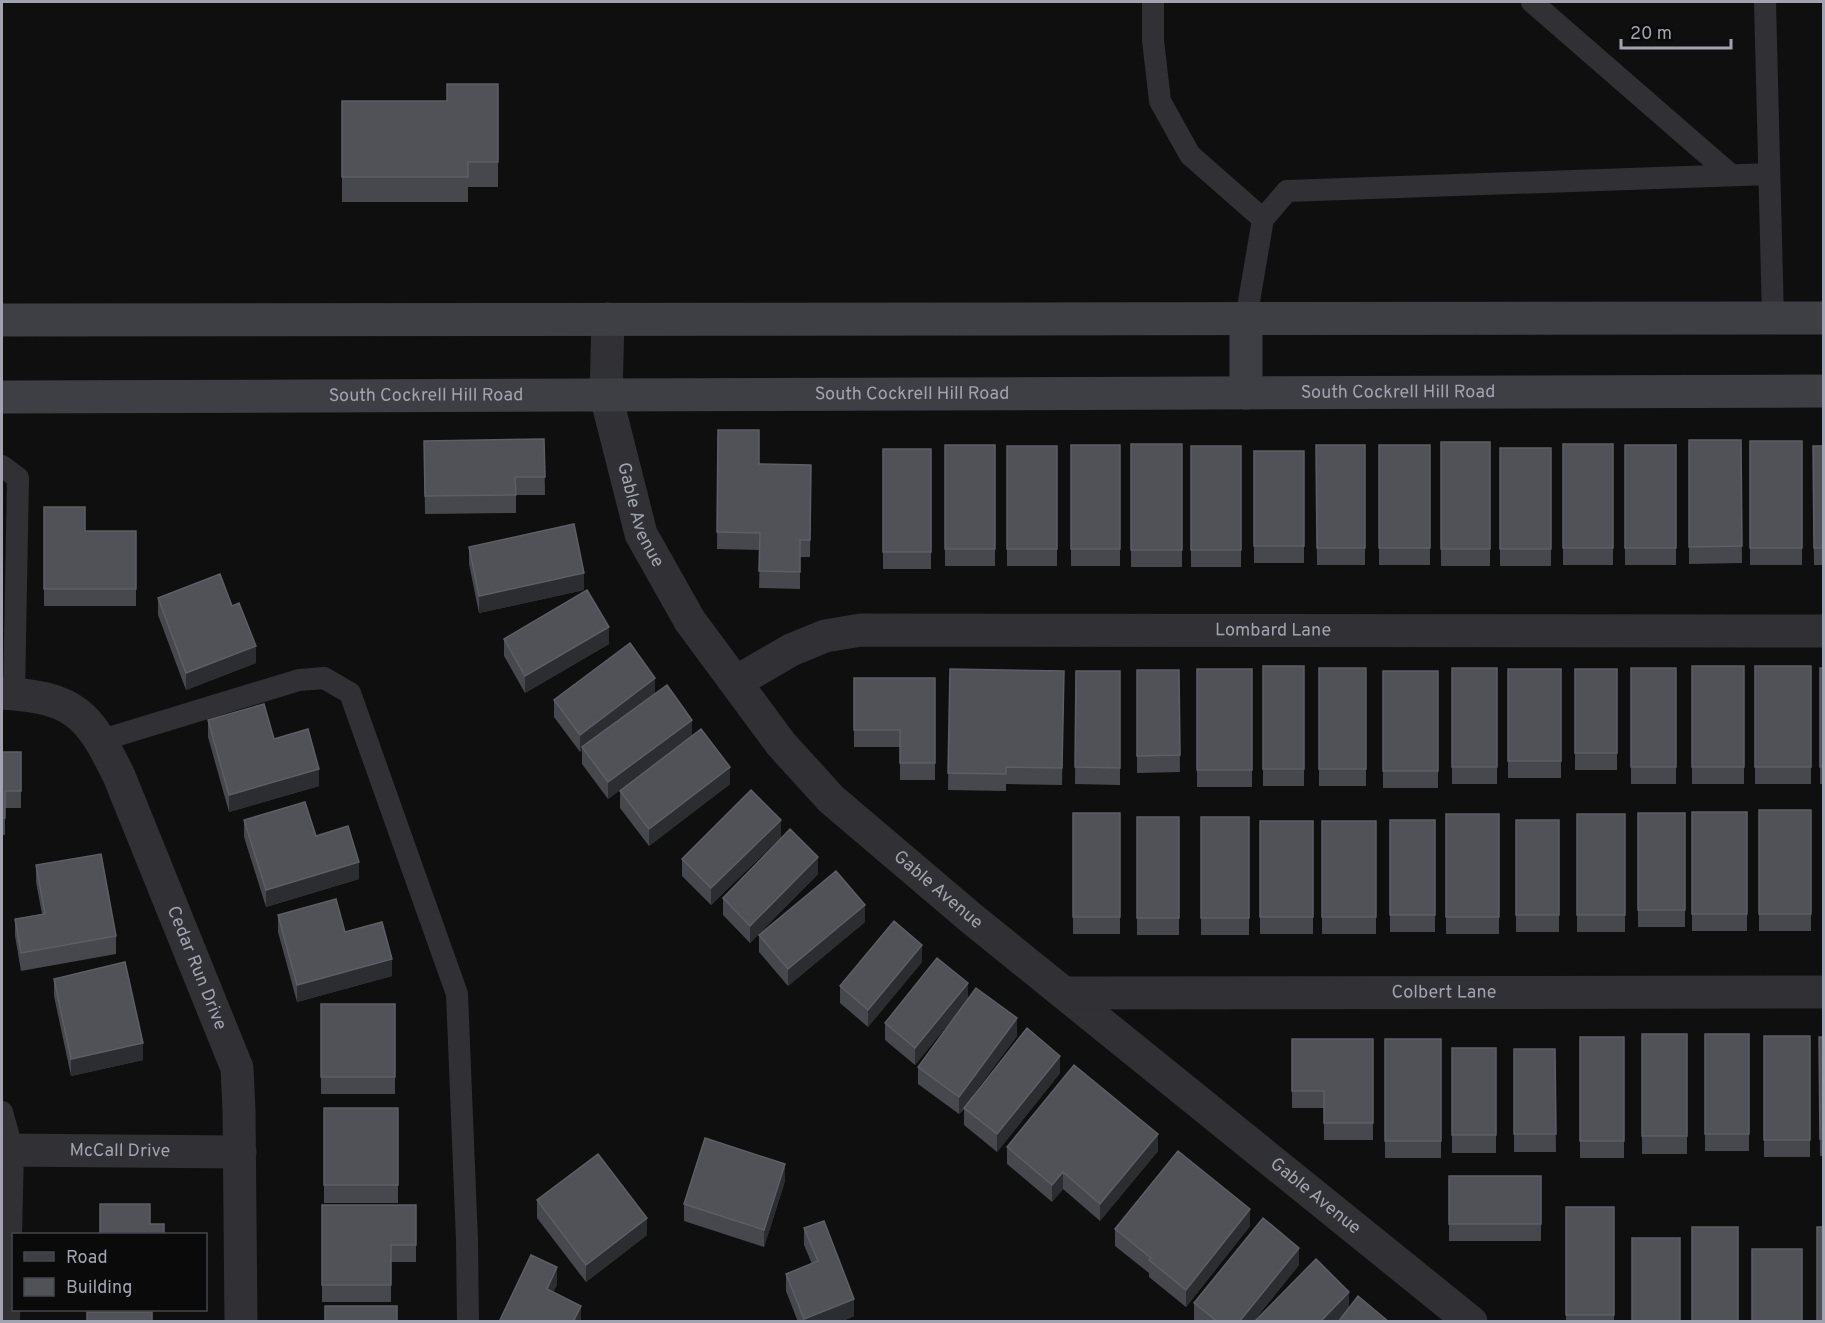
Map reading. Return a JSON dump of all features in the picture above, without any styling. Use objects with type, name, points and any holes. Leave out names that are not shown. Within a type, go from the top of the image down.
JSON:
[{"type":"main road","points":[[2,320],[1824,318]]},
{"type":"main road","points":[[1246,319],[1246,393]]},
{"type":"main road","name":"South Cockrell Hill Road","points":[[2,398],[1824,391]]},
{"type":"street","name":"Gable Avenue","points":[[608,319],[606,396],[641,534],[690,621],[781,744],[831,799],[971,918],[1471,1322]]},
{"type":"street","name":"Lombard Lane","points":[[736,682],[791,650],[825,636],[861,630],[1824,631]]},
{"type":"street","name":"Cedar Run Drive","points":[[8,694],[34,696],[60,703],[81,714],[102,740],[119,776],[237,1068],[241,1322]]},
{"type":"street","name":"Colbert Lane","points":[[1064,993],[1824,992]]},
{"type":"street","name":"McCall Drive","points":[[7,1150],[240,1152]]},
{"type":"lane","points":[[1152,2],[1153,40],[1160,100],[1190,155],[1263,219]]},
{"type":"lane","points":[[1532,2],[1731,175]]},
{"type":"lane","points":[[1765,2],[1773,318]]},
{"type":"lane","points":[[1246,319],[1263,219],[1287,191],[1769,174]]},
{"type":"lane","points":[[2,466],[18,478],[8,694]]},
{"type":"lane","points":[[102,740],[299,680],[324,678],[350,693],[457,994],[468,1322]]},
{"type":"lane","points":[[2,1112],[7,1150],[9,1322]]},
{"type":"building","points":[[447,84],[498,84],[498,162],[468,162],[468,177],[342,177],[342,101],[447,101]]},
{"type":"building","points":[[718,430],[759,430],[759,464],[811,465],[810,540],[800,540],[800,572],[759,571],[760,533],[717,532]]},
{"type":"building","points":[[544,439],[545,477],[515,477],[516,495],[425,496],[424,441]]},
{"type":"building","points":[[1689,440],[1741,440],[1742,546],[1689,547]]},
{"type":"building","points":[[1750,441],[1802,441],[1802,548],[1750,548]]},
{"type":"building","points":[[1441,442],[1490,442],[1490,549],[1441,549]]},
{"type":"building","points":[[1131,444],[1182,444],[1182,550],[1131,550]]},
{"type":"building","points":[[1563,444],[1613,444],[1613,548],[1563,548]]},
{"type":"building","points":[[945,445],[995,445],[995,549],[945,549]]},
{"type":"building","points":[[1071,445],[1120,445],[1120,549],[1071,549]]},
{"type":"building","points":[[1316,445],[1365,445],[1365,548],[1317,548]]},
{"type":"building","points":[[1379,445],[1430,445],[1430,548],[1379,548]]},
{"type":"building","points":[[1625,445],[1676,445],[1676,548],[1625,548]]},
{"type":"building","points":[[1007,446],[1057,446],[1057,549],[1007,549]]},
{"type":"building","points":[[1191,446],[1241,446],[1241,550],[1191,550]]},
{"type":"building","points":[[1813,446],[1824,446],[1824,548],[1814,548]]},
{"type":"building","points":[[1500,448],[1551,448],[1551,549],[1500,549]]},
{"type":"building","points":[[883,449],[931,449],[931,552],[883,552]]},
{"type":"building","points":[[1254,451],[1304,451],[1304,546],[1254,546]]},
{"type":"building","points":[[44,507],[85,507],[85,531],[136,531],[136,589],[44,589]]},
{"type":"building","points":[[574,524],[584,573],[479,596],[469,547]]},
{"type":"building","points":[[220,574],[232,606],[239,603],[256,646],[186,673],[158,598]]},
{"type":"building","points":[[587,590],[609,627],[525,676],[504,639]]},
{"type":"building","points":[[630,643],[655,678],[580,735],[554,700]]},
{"type":"building","points":[[1263,666],[1304,666],[1304,769],[1263,769]]},
{"type":"building","points":[[1692,666],[1744,666],[1744,767],[1692,767]]},
{"type":"building","points":[[1755,666],[1811,666],[1811,767],[1755,767]]},
{"type":"building","points":[[1319,668],[1366,668],[1366,769],[1319,769]]},
{"type":"building","points":[[1452,668],[1497,668],[1497,767],[1452,767]]},
{"type":"building","points":[[1631,668],[1676,668],[1676,767],[1631,767]]},
{"type":"building","points":[[1820,668],[1824,668],[1824,767],[1820,767]]},
{"type":"building","points":[[950,669],[1064,671],[1062,768],[1006,767],[1006,774],[948,773]]},
{"type":"building","points":[[1197,669],[1252,669],[1252,770],[1197,770]]},
{"type":"building","points":[[1508,669],[1561,669],[1561,761],[1508,761]]},
{"type":"building","points":[[1575,669],[1617,669],[1617,753],[1575,753]]},
{"type":"building","points":[[1137,670],[1179,670],[1180,755],[1137,756]]},
{"type":"building","points":[[1076,671],[1120,671],[1120,768],[1075,767]]},
{"type":"building","points":[[1383,671],[1438,671],[1438,771],[1383,771]]},
{"type":"building","points":[[854,678],[935,678],[935,763],[900,763],[900,730],[854,730]]},
{"type":"building","points":[[667,685],[692,720],[608,782],[582,747]]},
{"type":"building","points":[[264,704],[274,739],[308,729],[319,769],[229,795],[208,720]]},
{"type":"building","points":[[701,729],[730,767],[649,829],[620,791]]},
{"type":"building","points":[[2,752],[21,752],[21,791],[5,791],[5,818],[2,818]]},
{"type":"building","points":[[751,790],[781,820],[711,888],[682,859]]},
{"type":"building","points":[[305,802],[316,836],[348,826],[359,862],[266,890],[244,820]]},
{"type":"building","points":[[1759,810],[1811,810],[1811,914],[1759,914]]},
{"type":"building","points":[[1692,812],[1747,812],[1747,914],[1692,914]]},
{"type":"building","points":[[1073,813],[1120,813],[1120,917],[1073,917]]},
{"type":"building","points":[[1638,813],[1685,813],[1685,910],[1638,910]]},
{"type":"building","points":[[1446,814],[1499,814],[1499,917],[1446,917]]},
{"type":"building","points":[[1577,814],[1625,814],[1625,915],[1577,915]]},
{"type":"building","points":[[1137,817],[1179,817],[1179,918],[1137,918]]},
{"type":"building","points":[[1201,817],[1249,817],[1249,918],[1201,918]]},
{"type":"building","points":[[1390,820],[1435,820],[1435,915],[1390,915]]},
{"type":"building","points":[[1516,820],[1559,820],[1559,915],[1516,915]]},
{"type":"building","points":[[1260,821],[1313,821],[1313,917],[1260,917]]},
{"type":"building","points":[[1322,821],[1376,821],[1376,917],[1322,917]]},
{"type":"building","points":[[790,829],[818,857],[750,926],[723,898]]},
{"type":"building","points":[[101,854],[116,936],[21,953],[15,919],[45,914],[36,865]]},
{"type":"building","points":[[836,871],[865,905],[788,969],[759,935]]},
{"type":"building","points":[[336,899],[345,932],[382,922],[392,959],[297,985],[278,915]]},
{"type":"building","points":[[894,921],[922,945],[868,1010],[840,986]]},
{"type":"building","points":[[937,958],[968,983],[915,1048],[885,1023]]},
{"type":"building","points":[[125,962],[143,1043],[71,1059],[54,979]]},
{"type":"building","points":[[976,988],[1017,1018],[959,1097],[918,1067]]},
{"type":"building","points":[[321,1004],[395,1004],[395,1077],[321,1077]]},
{"type":"building","points":[[1027,1028],[1060,1056],[997,1134],[964,1108]]},
{"type":"building","points":[[1642,1034],[1687,1034],[1687,1136],[1642,1136]]},
{"type":"building","points":[[1705,1034],[1749,1034],[1749,1134],[1705,1134]]},
{"type":"building","points":[[1764,1036],[1810,1036],[1810,1140],[1764,1140]]},
{"type":"building","points":[[1580,1037],[1624,1037],[1624,1141],[1580,1141]]},
{"type":"building","points":[[1819,1037],[1824,1037],[1824,1139],[1820,1139]]},
{"type":"building","points":[[1292,1039],[1373,1039],[1373,1123],[1324,1123],[1324,1091],[1292,1091]]},
{"type":"building","points":[[1385,1039],[1441,1039],[1441,1141],[1385,1141]]},
{"type":"building","points":[[1452,1048],[1496,1048],[1496,1135],[1452,1135]]},
{"type":"building","points":[[1514,1049],[1555,1049],[1556,1134],[1514,1134]]},
{"type":"building","points":[[1074,1065],[1158,1134],[1100,1204],[1063,1172],[1052,1185],[1007,1147]]},
{"type":"building","points":[[324,1108],[398,1108],[398,1185],[324,1185]]},
{"type":"building","points":[[705,1138],[785,1164],[764,1230],[684,1204]]},
{"type":"building","points":[[1178,1151],[1250,1209],[1186,1290],[1115,1229]]},
{"type":"building","points":[[598,1154],[647,1218],[586,1265],[537,1200]]},
{"type":"building","points":[[1449,1176],[1541,1176],[1541,1224],[1449,1224]]},
{"type":"building","points":[[100,1204],[150,1204],[150,1224],[164,1224],[164,1233],[100,1233]]},
{"type":"building","points":[[322,1205],[416,1205],[416,1245],[391,1245],[391,1285],[322,1285]]},
{"type":"building","points":[[1566,1207],[1614,1207],[1614,1315],[1566,1315]]},
{"type":"building","points":[[1263,1218],[1299,1248],[1239,1322],[1218,1322],[1194,1303]]},
{"type":"building","points":[[824,1221],[854,1299],[804,1319],[786,1274],[818,1261],[804,1228]]},
{"type":"building","points":[[1692,1227],[1738,1227],[1738,1322],[1692,1322]]},
{"type":"building","points":[[1817,1227],[1824,1227],[1824,1322],[1817,1322]]},
{"type":"building","points":[[1632,1238],[1680,1238],[1680,1322],[1632,1322]]},
{"type":"building","points":[[1752,1249],[1802,1249],[1802,1322],[1752,1322]]},
{"type":"building","points":[[531,1255],[557,1267],[547,1289],[581,1306],[573,1322],[499,1322]]},
{"type":"building","points":[[1316,1259],[1349,1292],[1320,1322],[1254,1322]]},
{"type":"building","points":[[1358,1296],[1389,1322],[1338,1322]]},
{"type":"building","points":[[325,1306],[397,1306],[397,1322],[325,1322]]},
{"type":"building","points":[[87,1312],[152,1312],[152,1322],[87,1322]]}]
